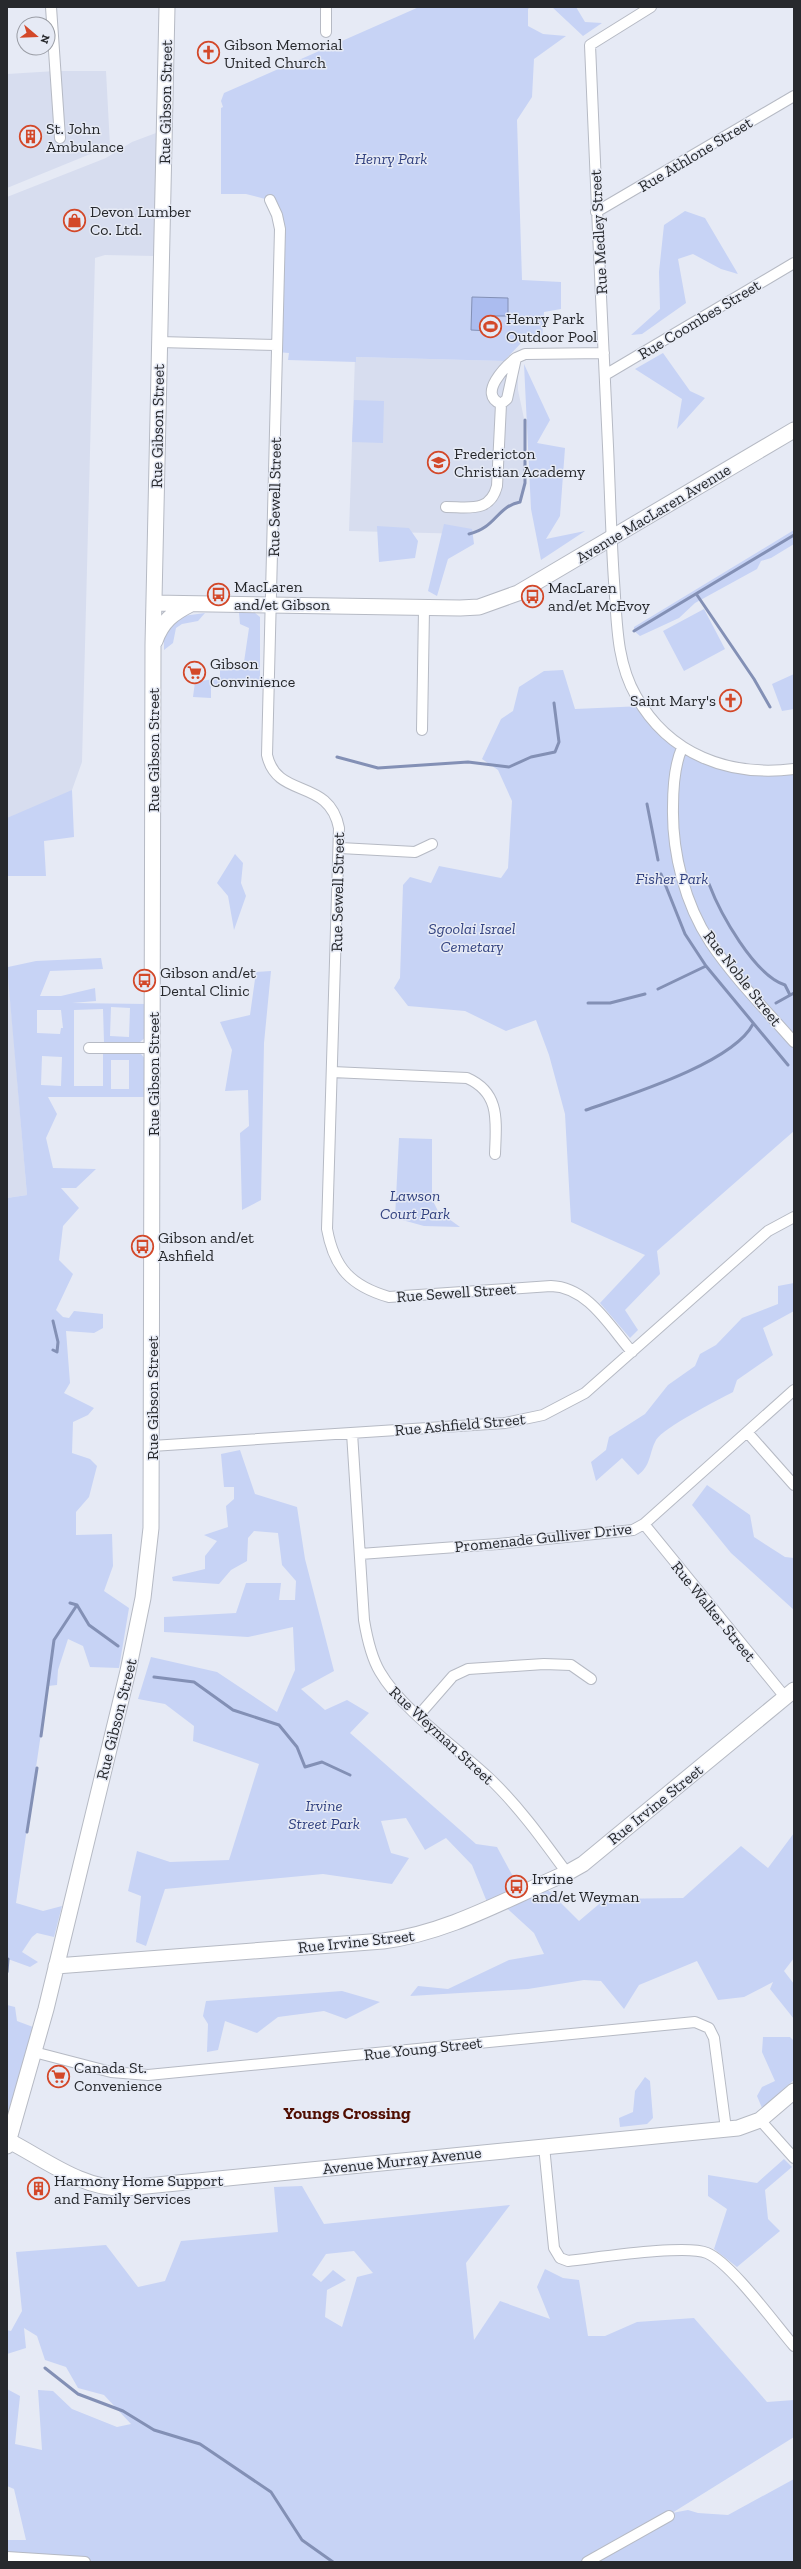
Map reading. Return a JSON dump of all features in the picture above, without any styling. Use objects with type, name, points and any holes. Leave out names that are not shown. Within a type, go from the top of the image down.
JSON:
[{"type":"street","points":[[51,7],[60,138]]},
{"type":"street","name":"Rue Gibson Street","points":[[8,2143],[46,2009],[137,1628],[151,1528],[153,645],[167,7]]},
{"type":"street","points":[[326,7],[326,32]]},
{"type":"street","name":"Rue Medley Street","points":[[651,7],[590,45],[596,212],[617,630],[621,657],[627,678],[647,713],[682,748]]},
{"type":"street","name":"Rue Athlone Street","points":[[596,212],[794,96]]},
{"type":"street","name":"Rue Sewell Street","points":[[270,200],[277,216],[280,229],[276,345],[272,604],[267,755],[269,764],[279,778],[314,793],[327,802],[338,819],[340,848],[327,1229],[335,1259],[345,1273],[357,1284],[372,1292],[389,1297],[561,1286],[579,1293],[587,1300],[632,1352]]},
{"type":"street","name":"Rue Coombes Street","points":[[605,375],[794,263]]},
{"type":"street","points":[[159,342],[276,345]]},
{"type":"street","points":[[501,404],[494,398],[492,391],[494,381],[516,358],[525,354],[604,353]]},
{"type":"street","points":[[446,507],[483,506],[494,497],[497,486],[501,404],[507,398],[516,358]]},
{"type":"street","name":"Avenue MacLaren Avenue","points":[[154,603],[196,602],[424,609],[479,607],[497,602],[518,593],[794,430]]},
{"type":"street","points":[[153,645],[160,628],[168,617],[196,602]]},
{"type":"street","points":[[422,730],[424,609]]},
{"type":"street","points":[[682,748],[715,763],[736,769],[756,771],[794,768]]},
{"type":"street","name":"Rue Noble Street","points":[[682,748],[677,759],[672,826],[678,864],[686,891],[710,942],[794,1042]]},
{"type":"street","points":[[340,848],[416,852],[432,844]]},
{"type":"street","points":[[89,1048],[152,1048]]},
{"type":"street","points":[[332,1072],[467,1078],[478,1083],[488,1092],[493,1105],[495,1154]]},
{"type":"street","name":"Rue Ashfield Street","points":[[152,1446],[505,1423],[543,1415],[585,1393],[768,1231],[794,1217]]},
{"type":"street","name":"Promenade Gulliver Drive","points":[[360,1554],[498,1544],[633,1530],[644,1524],[794,1390]]},
{"type":"street","points":[[747,1432],[794,1485]]},
{"type":"street","name":"Rue Weyman Street","points":[[352,1433],[364,1620],[372,1654],[379,1671],[391,1689],[489,1778],[526,1819],[567,1873]]},
{"type":"street","name":"Rue Walker Street","points":[[644,1524],[790,1693]]},
{"type":"street","points":[[419,1715],[453,1676],[468,1669],[544,1664],[571,1665],[591,1679]]},
{"type":"street","name":"Rue Irvine Street","points":[[56,1966],[404,1938],[441,1928],[567,1873],[583,1864],[790,1693]]},
{"type":"street","name":"Rue Young Street","points":[[34,2052],[111,2072],[148,2075],[695,2022],[709,2028],[714,2038],[726,2129]]},
{"type":"street","name":"Avenue Murray Avenue","points":[[8,2143],[89,2183],[113,2188],[726,2129],[749,2125],[760,2120],[794,2091]]},
{"type":"street","points":[[760,2120],[794,2158]]},
{"type":"street","points":[[544,2146],[554,2248],[560,2258],[568,2260],[687,2249],[708,2254],[726,2267],[794,2346]]},
{"type":"street","points":[[587,2562],[669,2516]]},
{"type":"street","points":[[7,2557],[85,2562]]},
{"type":"shaded area","points":[[56,71],[106,71],[110,146],[7,188],[7,74]]},
{"type":"shaded area","points":[[156,133],[155,256],[105,255],[95,258],[82,762],[72,790],[19,837],[7,863],[7,197],[106,158],[132,142]]},
{"type":"shaded area","points":[[472,297],[508,298],[508,316],[491,316],[490,331],[471,330]]},
{"type":"shaded area","name":"Fredericton Christian Academy","points":[[355,357],[504,361],[518,368],[518,390],[526,428],[525,483],[520,502],[510,504],[495,520],[480,531],[469,534],[349,531]]},
{"type":"shaded area","points":[[7,960],[27,1195],[7,1198]]},
{"type":"green space","name":"Henry Park","points":[[419,7],[530,7],[528,9],[528,26],[543,34],[566,36],[534,59],[532,97],[517,120],[522,280],[561,282],[561,309],[544,312],[542,339],[523,341],[504,361],[356,357],[356,362],[288,360],[289,353],[276,352],[280,229],[269,200],[246,194],[221,194],[221,108],[223,107],[221,101],[224,93]]},
{"type":"green space","points":[[552,7],[576,7],[585,22],[602,23],[583,36]]},
{"type":"green space","points":[[685,211],[705,218],[738,274],[721,269],[693,254],[678,259],[686,303],[642,334],[631,335],[660,309],[659,272],[664,225]]},
{"type":"green space","points":[[663,353],[690,391],[705,398],[677,429],[682,399],[635,369]]},
{"type":"green space","points":[[524,364],[550,420],[537,443],[565,448],[560,516],[546,539],[585,531],[541,560],[531,509]]},
{"type":"green space","points":[[354,400],[384,401],[383,443],[352,442]]},
{"type":"green space","points":[[444,524],[472,529],[474,544],[448,559],[437,596],[428,591]]},
{"type":"green space","points":[[377,526],[409,528],[418,541],[415,558],[379,562]]},
{"type":"green space","points":[[794,530],[794,544],[771,558],[761,561],[757,569],[695,603],[679,618],[640,636],[634,631],[634,627]]},
{"type":"green space","points":[[704,609],[725,649],[684,671],[663,631]]},
{"type":"green space","points":[[205,613],[198,621],[182,624],[176,628],[173,643],[164,650],[164,632],[183,616]]},
{"type":"green space","points":[[239,613],[255,613],[260,617],[260,685],[211,685],[211,698],[193,697],[195,682],[220,678],[220,662],[244,662],[249,628],[240,624]]},
{"type":"green space","name":"Fisher Park","points":[[563,670],[575,709],[643,706],[662,730],[715,763],[794,769],[794,1131],[657,1251],[660,1274],[625,1310],[638,1330],[630,1338],[600,1303],[645,1255],[571,1222],[565,1114],[549,1055],[536,1020],[506,1031],[465,1011],[408,1006],[394,988],[400,978],[403,885],[410,877],[431,883],[439,866],[501,878],[508,868],[512,801],[498,770],[482,759],[501,719],[513,711],[519,687],[544,671]]},
{"type":"green space","points":[[794,674],[794,709],[782,711],[772,684]]},
{"type":"green space","points":[[72,790],[74,837],[44,841],[46,876],[7,876],[7,818]]},
{"type":"green space","points":[[235,854],[243,863],[241,883],[246,896],[234,930],[228,896],[217,883]]},
{"type":"green space","points":[[101,958],[103,969],[50,971],[40,996],[61,996],[95,988],[96,1001],[72,1003],[147,1004],[147,1036],[140,1042],[104,1042],[103,1009],[74,1010],[74,1086],[103,1086],[103,1054],[141,1054],[147,1061],[147,1097],[48,1097],[57,1114],[46,1138],[53,1168],[96,1169],[76,1188],[61,1188],[79,1208],[63,1226],[59,1260],[73,1274],[56,1310],[63,1317],[69,1318],[74,1311],[103,1314],[103,1328],[94,1333],[66,1331],[70,1383],[64,1393],[94,1408],[88,1415],[73,1422],[72,1453],[90,1459],[97,1466],[89,1497],[76,1512],[76,1535],[112,1534],[113,1566],[104,1591],[129,1608],[119,1668],[90,1667],[83,1646],[68,1639],[58,1670],[57,1685],[48,1686],[16,1903],[43,1911],[62,1906],[54,1937],[37,1933],[32,1937],[22,1952],[38,1962],[30,1967],[8,1959],[7,1972],[7,1198],[27,1195],[7,960],[8,967],[36,961]],"holes":[[[111,1007],[130,1008],[129,1037],[110,1036]],[[37,1010],[61,1010],[63,1028],[61,1028],[60,1034],[37,1033]],[[42,1056],[62,1057],[61,1086],[41,1085]],[[111,1060],[129,1060],[129,1089],[111,1089]]]},
{"type":"green space","points":[[271,971],[264,1043],[261,1200],[242,1210],[240,1133],[249,1126],[248,1090],[225,1091],[232,1050],[220,1022],[250,1015],[256,972]]},
{"type":"green space","name":"Lawson Court Park","points":[[399,1138],[432,1139],[432,1199],[438,1211],[460,1227],[424,1226],[395,1218]]},
{"type":"green space","points":[[794,1283],[794,1311],[763,1328],[773,1355],[737,1380],[733,1392],[692,1414],[669,1428],[661,1435],[656,1440],[648,1463],[638,1475],[622,1458],[596,1481],[591,1462],[606,1450],[609,1437],[645,1414],[668,1385],[695,1366],[700,1354],[716,1345],[742,1318],[778,1304],[778,1286]]},
{"type":"green space","name":"Irvine Street Park","points":[[240,1450],[255,1494],[297,1507],[305,1559],[334,1671],[301,1689],[325,1710],[347,1700],[369,1713],[350,1733],[476,1844],[497,1847],[516,1882],[525,1891],[542,1884],[579,1921],[605,1899],[683,1898],[741,1846],[768,1868],[794,1833],[794,1958],[784,1971],[794,1984],[794,2019],[770,1989],[773,1982],[744,1997],[718,2000],[697,1961],[639,1985],[624,2009],[601,1981],[584,1980],[528,1989],[410,1996],[418,1986],[448,1989],[509,1960],[544,1954],[534,1933],[500,1902],[489,1907],[472,1865],[446,1838],[425,1850],[406,1818],[381,1821],[391,1853],[409,1858],[392,1884],[323,1874],[165,1889],[146,1946],[136,1942],[141,1896],[128,1891],[137,1851],[170,1862],[229,1860],[259,1764],[193,1741],[194,1726],[165,1704],[138,1699],[151,1657],[217,1672],[277,1712],[295,1670],[293,1627],[248,1637],[164,1632],[164,1617],[236,1613],[246,1583],[281,1583],[279,1600],[295,1600],[296,1581],[282,1565],[278,1533],[254,1531],[248,1538],[247,1561],[231,1570],[219,1584],[173,1581],[172,1577],[205,1569],[205,1556],[217,1541],[204,1535],[228,1527],[226,1506],[234,1499],[234,1487],[224,1487],[221,1454]]},
{"type":"green space","points":[[707,1485],[750,1515],[754,1537],[785,1557],[794,1558],[794,1610],[731,1553],[692,1505]]},
{"type":"green space","points":[[342,1991],[380,2002],[346,2019],[324,2011],[278,2017],[257,2033],[225,2021],[218,2050],[207,2052],[208,2024],[203,2016],[206,2001]]},
{"type":"green space","points":[[7,2005],[15,2007],[17,2021],[33,2027],[7,2122]]},
{"type":"green space","points":[[763,2037],[790,2037],[794,2041],[794,2080],[762,2108],[757,2096],[762,2087],[775,2081],[762,2052]]},
{"type":"green space","points":[[645,2077],[650,2081],[653,2118],[647,2124],[620,2127],[619,2118],[633,2112],[635,2091]]},
{"type":"green space","points":[[784,2159],[792,2167],[765,2190],[768,2219],[780,2231],[737,2267],[714,2249],[727,2209],[708,2196],[708,2175],[757,2183]]},
{"type":"green space","points":[[302,2186],[324,2224],[510,2205],[466,2263],[474,2340],[500,2301],[550,2319],[537,2287],[545,2269],[563,2278],[579,2280],[588,2336],[605,2336],[637,2322],[694,2318],[767,2402],[794,2400],[794,2437],[672,2513],[688,2510],[698,2513],[728,2515],[794,2479],[794,2562],[23,2562],[7,2556],[7,2540],[26,2540],[14,2489],[7,2486],[7,2389],[20,2396],[15,2444],[42,2450],[38,2390],[53,2391],[72,2409],[117,2427],[131,2424],[104,2395],[78,2388],[66,2367],[45,2360],[37,2336],[24,2328],[26,2348],[7,2354],[7,2330],[11,2331],[22,2311],[16,2252],[106,2245],[138,2287],[165,2281],[181,2241],[278,2232],[274,2187]],"holes":[[[354,2251],[373,2273],[357,2277],[342,2327],[325,2317],[327,2290],[346,2280],[333,2270],[321,2282],[312,2275],[326,2254]]]},
{"type":"waterway","points":[[469,534],[485,527],[506,508],[520,502],[525,483],[525,420]]},
{"type":"waterway","points":[[634,631],[794,535]]},
{"type":"waterway","points":[[697,595],[754,679],[770,707]]},
{"type":"waterway","points":[[337,757],[378,768],[468,762],[509,767],[531,757],[555,752],[559,742],[554,703]]},
{"type":"waterway","points":[[647,804],[658,860]]},
{"type":"waterway","points":[[661,874],[685,934],[706,966],[788,1065]]},
{"type":"waterway","points":[[709,884],[721,911],[750,956],[773,979],[785,985],[790,995]]},
{"type":"waterway","points":[[658,989],[706,966]]},
{"type":"waterway","points":[[776,1003],[794,993]]},
{"type":"waterway","points":[[588,1003],[610,1003],[645,994]]},
{"type":"waterway","points":[[586,1110],[678,1076],[703,1064],[725,1052],[742,1038],[753,1024]]},
{"type":"waterway","points":[[53,1321],[58,1342],[57,1352],[53,1350]]},
{"type":"waterway","points":[[70,1603],[77,1605],[89,1625],[118,1646]]},
{"type":"waterway","points":[[41,1736],[54,1640],[77,1605]]},
{"type":"waterway","points":[[154,1677],[194,1682],[233,1710],[279,1725],[297,1747],[305,1767],[322,1762],[350,1775]]},
{"type":"waterway","points":[[27,1832],[37,1768]]},
{"type":"waterway","points":[[7,1972],[8,1959]]},
{"type":"waterway","points":[[45,2368],[78,2394],[123,2411],[154,2430],[200,2444],[271,2492],[302,2540],[333,2562]]},
{"type":"place","name":"Gibson Memorial United Church","points":[[208,53]]},
{"type":"place","name":"St. John Ambulance","points":[[30,137]]},
{"type":"place","name":"Devon Lumber Co. Ltd.","points":[[74,220]]},
{"type":"place","name":"Henry Park Outdoor Pool","points":[[491,327]]},
{"type":"place","name":"Fredericton Christian Academy","points":[[438,462]]},
{"type":"place","name":"MacLaren and/et Gibson","points":[[219,595]]},
{"type":"place","name":"MacLaren and/et McEvoy","points":[[533,596]]},
{"type":"place","name":"Gibson Convinience","points":[[194,672]]},
{"type":"place","name":"Saint Mary's","points":[[731,700]]},
{"type":"place","name":"Gibson and/et Dental Clinic","points":[[144,981]]},
{"type":"place","name":"Gibson and/et Ashfield","points":[[143,1246]]},
{"type":"place","name":"Irvine and/et Weyman","points":[[516,1887]]},
{"type":"place","name":"Canada St. Convenience","points":[[59,2076]]},
{"type":"place","name":"Harmony Home Support and Family Services","points":[[38,2189]]},
{"type":"district","name":"Youngs Crossing","points":[[347,2113]]},
{"type":"park label","name":"Sgoolai Israel Cemetary","points":[[472,937]]}]
